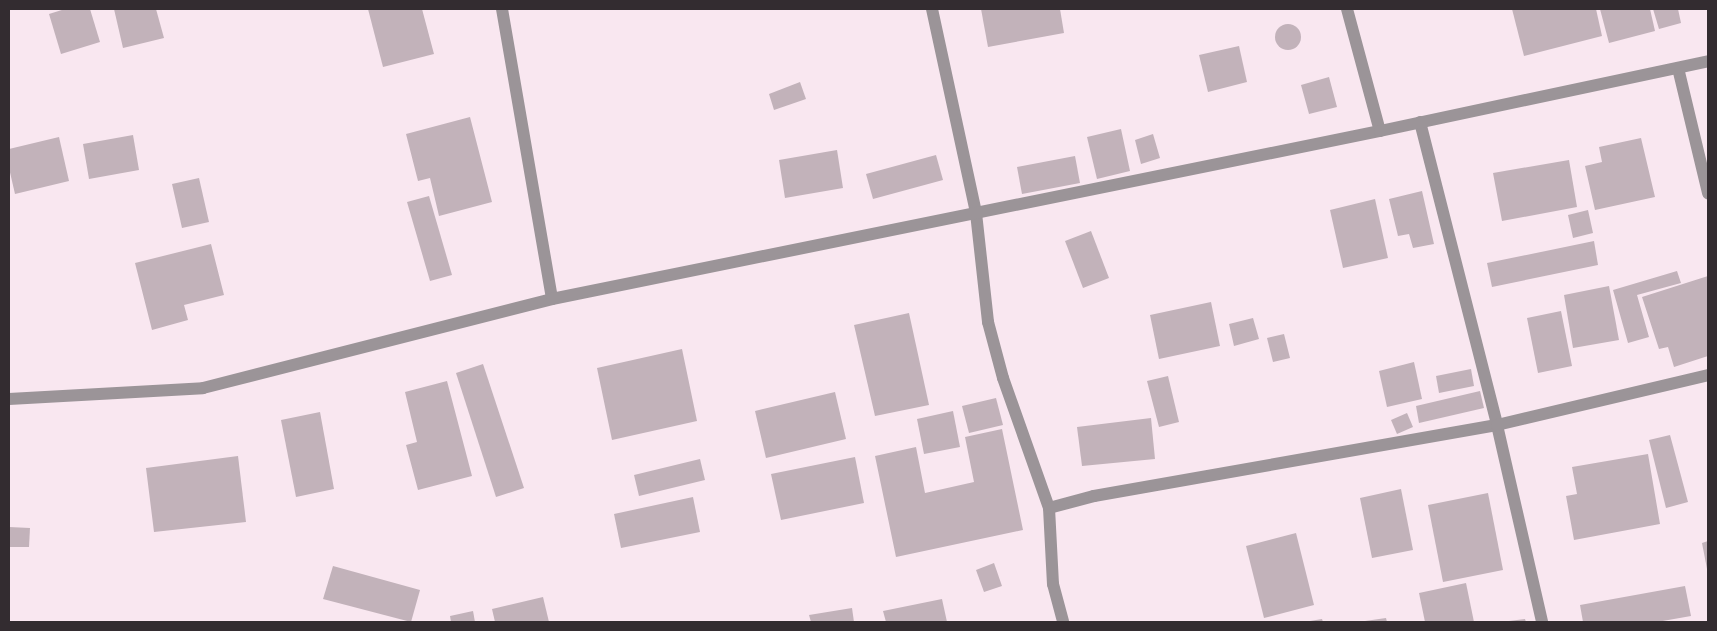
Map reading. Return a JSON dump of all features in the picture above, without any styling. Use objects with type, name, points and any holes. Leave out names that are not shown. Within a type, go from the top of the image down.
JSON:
[{"type":"street","points":[[502,9],[552,299]]},
{"type":"street","points":[[932,9],[976,213],[988,322],[1003,378],[1049,508],[1053,584],[1062,622]]},
{"type":"street","points":[[1347,9],[1380,131]]},
{"type":"street","points":[[9,399],[203,388],[552,299],[1380,131],[1708,62]]},
{"type":"street","points":[[1678,68],[1708,193]]},
{"type":"street","points":[[1420,122],[1497,425],[1542,622]]},
{"type":"street","points":[[1049,508],[1094,496],[1497,425],[1708,375]]},
{"type":"building","points":[[65,9],[90,9],[100,42],[61,54],[49,14]]},
{"type":"building","points":[[114,9],[156,9],[164,38],[123,48]]},
{"type":"building","points":[[368,9],[422,9],[434,54],[383,67]]},
{"type":"building","points":[[981,9],[1060,9],[1064,33],[988,47]]},
{"type":"building","points":[[1512,9],[1596,9],[1602,36],[1524,56]]},
{"type":"building","points":[[1600,9],[1650,9],[1655,31],[1609,43]]},
{"type":"building","points":[[1653,9],[1678,9],[1681,23],[1659,29]]},
{"type":"building","points":[[1288,24],[1297,28],[1301,37],[1297,46],[1288,50],[1279,46],[1275,37],[1279,28]]},
{"type":"building","points":[[1239,46],[1247,82],[1208,92],[1199,55]]},
{"type":"building","points":[[1329,77],[1337,107],[1309,114],[1301,85]]},
{"type":"building","points":[[800,82],[806,99],[774,110],[769,94]]},
{"type":"building","points":[[470,117],[492,202],[439,216],[430,178],[418,181],[406,134]]},
{"type":"building","points":[[1121,129],[1130,171],[1097,179],[1087,137]]},
{"type":"building","points":[[1153,134],[1160,158],[1141,164],[1135,140]]},
{"type":"building","points":[[133,135],[139,170],[89,179],[83,144]]},
{"type":"building","points":[[59,137],[69,181],[15,194],[9,168],[9,149]]},
{"type":"building","points":[[1641,138],[1655,197],[1595,210],[1585,166],[1602,162],[1599,147]]},
{"type":"building","points":[[837,150],[843,188],[785,198],[779,160]]},
{"type":"building","points":[[936,155],[943,180],[873,199],[866,174]]},
{"type":"building","points":[[1075,156],[1080,183],[1022,194],[1017,167]]},
{"type":"building","points":[[1569,160],[1577,207],[1502,221],[1493,173]]},
{"type":"building","points":[[199,178],[209,222],[182,228],[172,184]]},
{"type":"building","points":[[1422,191],[1434,244],[1413,248],[1409,234],[1398,236],[1389,199]]},
{"type":"building","points":[[429,196],[452,275],[430,281],[407,202]]},
{"type":"building","points":[[1375,199],[1388,258],[1343,268],[1330,210]]},
{"type":"building","points":[[1588,210],[1593,233],[1573,238],[1568,215]]},
{"type":"building","points":[[1091,231],[1109,278],[1083,288],[1065,241]]},
{"type":"building","points":[[1594,241],[1598,265],[1492,287],[1487,263]]},
{"type":"building","points":[[211,244],[224,295],[184,305],[188,320],[152,330],[135,263]]},
{"type":"building","points":[[1677,271],[1681,283],[1637,295],[1649,337],[1628,343],[1613,290]]},
{"type":"building","points":[[1708,276],[1708,356],[1674,367],[1668,347],[1659,349],[1642,297]]},
{"type":"building","points":[[1609,286],[1619,340],[1573,348],[1564,295]]},
{"type":"building","points":[[1211,302],[1220,346],[1159,359],[1150,315]]},
{"type":"building","points":[[1561,311],[1572,366],[1538,373],[1527,318]]},
{"type":"building","points":[[909,313],[929,405],[875,416],[854,325]]},
{"type":"building","points":[[1253,318],[1259,339],[1234,346],[1229,324]]},
{"type":"building","points":[[1284,334],[1290,358],[1273,362],[1267,338]]},
{"type":"building","points":[[682,349],[697,421],[612,440],[597,368]]},
{"type":"building","points":[[1414,362],[1422,399],[1387,407],[1379,371]]},
{"type":"building","points":[[483,364],[524,488],[496,497],[456,373]]},
{"type":"building","points":[[1471,369],[1474,386],[1439,393],[1436,376]]},
{"type":"building","points":[[1168,376],[1179,422],[1159,427],[1147,381]]},
{"type":"building","points":[[447,381],[472,476],[418,490],[406,445],[417,442],[405,392]]},
{"type":"building","points":[[1480,391],[1484,408],[1419,423],[1416,406]]},
{"type":"building","points":[[835,392],[846,439],[766,458],[755,411]]},
{"type":"building","points":[[996,398],[1003,425],[969,433],[962,406]]},
{"type":"building","points":[[953,411],[960,447],[924,454],[917,419]]},
{"type":"building","points":[[320,412],[334,489],[296,497],[281,420]]},
{"type":"building","points":[[1407,413],[1413,427],[1397,434],[1391,420]]},
{"type":"building","points":[[1151,418],[1155,459],[1082,466],[1077,427]]},
{"type":"building","points":[[1002,429],[1023,530],[896,557],[875,456],[916,447],[925,493],[974,482],[965,437]]},
{"type":"building","points":[[1670,435],[1688,502],[1666,508],[1649,440]]},
{"type":"building","points":[[1648,454],[1660,524],[1574,540],[1566,496],[1577,494],[1572,467]]},
{"type":"building","points":[[238,456],[246,522],[154,532],[146,468]]},
{"type":"building","points":[[855,457],[864,503],[781,520],[771,474]]},
{"type":"building","points":[[700,459],[705,480],[639,496],[634,475]]},
{"type":"building","points":[[1401,489],[1413,550],[1372,558],[1360,498]]},
{"type":"building","points":[[1488,493],[1503,570],[1443,582],[1428,505]]},
{"type":"building","points":[[693,497],[700,532],[621,548],[614,514]]},
{"type":"building","points":[[9,527],[30,528],[29,547],[9,547]]},
{"type":"building","points":[[1296,533],[1314,605],[1264,618],[1246,546]]},
{"type":"building","points":[[1708,541],[1708,569],[1707,569],[1702,543]]},
{"type":"building","points":[[994,563],[1002,586],[984,592],[976,570]]},
{"type":"building","points":[[333,566],[420,590],[411,622],[323,599]]},
{"type":"building","points":[[1466,583],[1474,622],[1425,622],[1419,593]]},
{"type":"building","points":[[1685,586],[1691,616],[1657,622],[1583,622],[1580,605]]},
{"type":"building","points":[[543,597],[549,622],[495,622],[492,609]]},
{"type":"building","points":[[942,599],[947,622],[886,622],[883,611]]},
{"type":"building","points":[[852,608],[854,622],[811,622],[809,615]]},
{"type":"building","points":[[473,611],[475,622],[451,622],[450,616]]},
{"type":"building","points":[[1386,618],[1387,622],[1365,622],[1365,621]]},
{"type":"building","points":[[1322,619],[1323,622],[1310,622],[1310,621]]},
{"type":"building","points":[[1525,619],[1526,622],[1509,622],[1509,621]]}]
